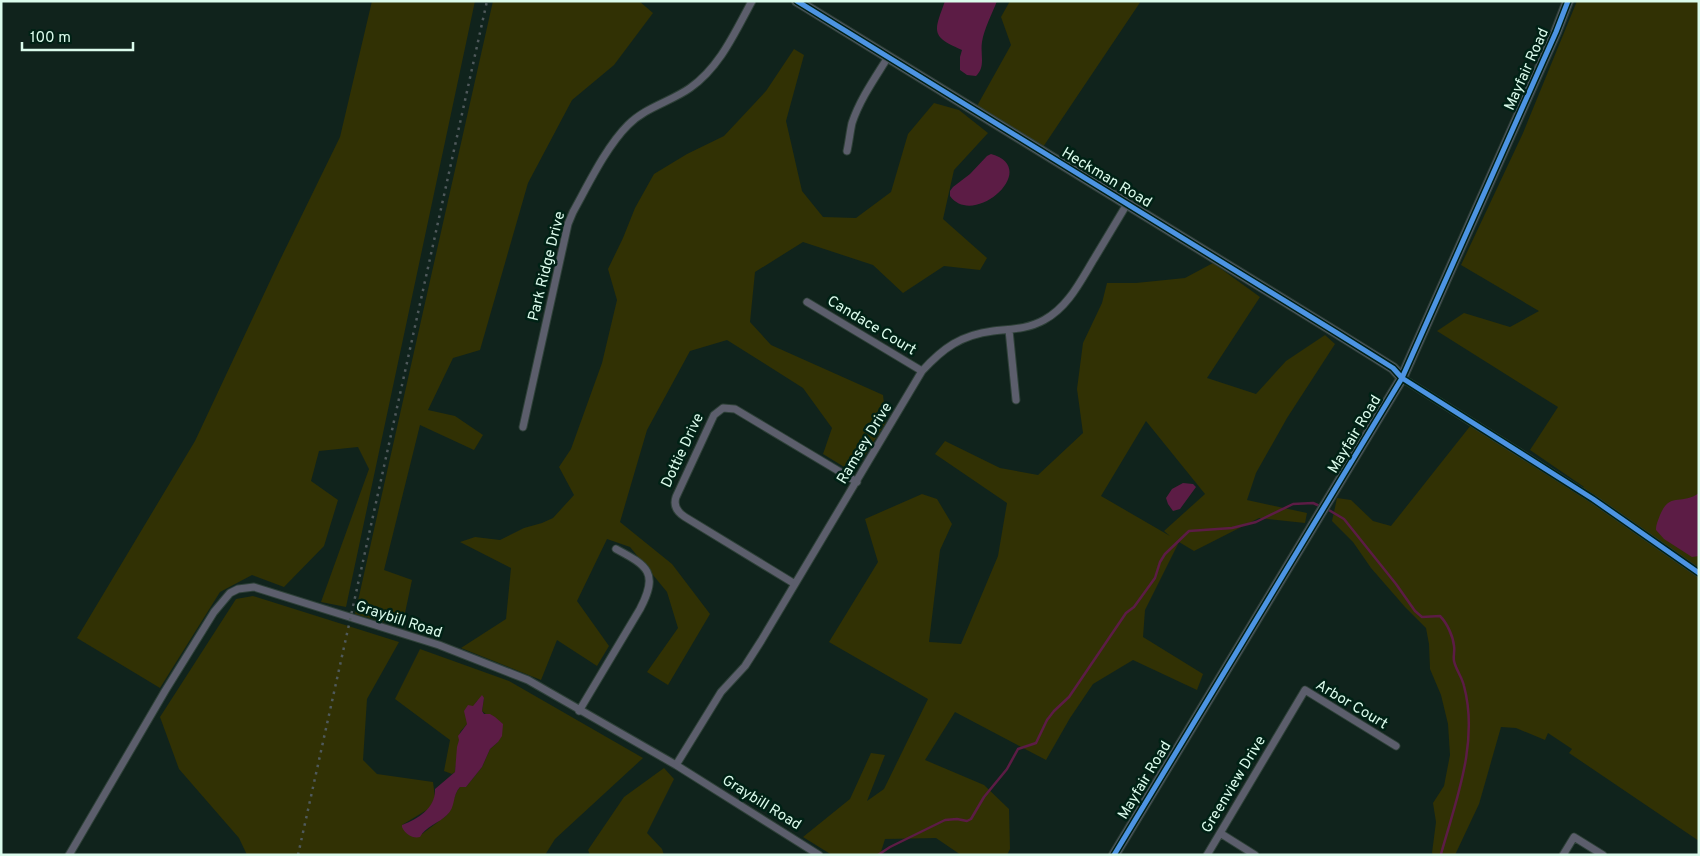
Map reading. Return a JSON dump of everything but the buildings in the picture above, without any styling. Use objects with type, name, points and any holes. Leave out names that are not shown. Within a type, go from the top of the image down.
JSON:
[{"type":"street","name":"Park Ridge Drive","points":[[523,427],[572,212],[620,134],[640,115],[688,89],[710,70],[719,59],[752,1]]},
{"type":"street","name":"Heckman Road","points":[[797,1],[1337,332],[1393,368],[1402,378]]},
{"type":"street","name":"Mayfair Road","points":[[1114,855],[1402,378],[1568,1]]},
{"type":"street","points":[[847,151],[852,125],[863,97],[888,57]]},
{"type":"street","name":"Ramsey Drive","points":[[676,765],[721,692],[745,666],[922,371],[938,354],[961,339],[982,333],[1022,328],[1052,316],[1067,302],[1127,204]]},
{"type":"street","name":"Candace Court","points":[[807,302],[922,371]]},
{"type":"street","points":[[1009,330],[1016,400]]},
{"type":"street","points":[[1402,378],[1593,499],[1699,573]]},
{"type":"street","name":"Dottie Drive","points":[[795,584],[685,518],[676,510],[675,500],[714,415],[723,408],[736,409],[857,482]]},
{"type":"street","points":[[579,710],[640,609],[646,598],[650,583],[644,566],[616,549]]},
{"type":"street","name":"Graybill Road","points":[[69,855],[165,691],[214,612],[224,599],[238,589],[254,587],[439,646],[528,680],[676,765],[820,855]]},
{"type":"street","name":"Arbor Court","points":[[1283,728],[1305,690],[1396,746]]},
{"type":"street","name":"Greenview Drive","points":[[1207,855],[1283,728]]},
{"type":"street","points":[[1220,833],[1255,855]]},
{"type":"street","points":[[1563,855],[1574,837],[1603,855]]},
{"type":"shaded area","points":[[372,1],[475,1],[346,607],[321,602],[369,469],[358,447],[319,451],[311,481],[338,500],[324,546],[284,587],[252,575],[220,592],[160,688],[77,638],[195,441],[340,137]]},
{"type":"shaded area","points":[[493,1],[639,1],[653,13],[614,65],[572,100],[528,183],[480,350],[453,358],[428,410],[455,416],[483,435],[474,450],[420,425],[384,570],[412,580],[402,627],[355,614]]},
{"type":"shaded area","points":[[945,1],[997,1],[983,37],[982,64],[976,76],[967,75],[960,70],[962,50],[944,41],[937,32]]},
{"type":"shaded area","points":[[1010,1],[1141,1],[1043,147],[977,106],[1011,45],[1001,17]]},
{"type":"shaded area","points":[[1577,1],[1699,1],[1699,841],[1569,753],[1572,749],[1548,733],[1545,740],[1516,728],[1501,727],[1479,804],[1455,855],[1434,855],[1432,853],[1436,822],[1433,803],[1444,786],[1450,755],[1448,724],[1441,695],[1430,669],[1426,628],[1371,568],[1353,542],[1332,521],[1337,498],[1351,500],[1373,521],[1391,526],[1471,425],[1569,488],[1584,487],[1530,450],[1558,407],[1437,331],[1464,313],[1510,327],[1539,311],[1461,265],[1523,133]]},
{"type":"shaded area","points":[[794,49],[804,55],[786,121],[802,191],[823,217],[856,218],[891,192],[908,134],[934,103],[959,110],[988,133],[954,170],[943,219],[987,258],[980,270],[944,266],[903,293],[873,265],[803,242],[755,272],[750,322],[771,345],[883,395],[886,422],[854,473],[823,454],[832,428],[803,388],[727,340],[690,351],[647,430],[620,522],[672,564],[710,614],[668,685],[647,672],[678,628],[667,592],[630,547],[607,539],[577,601],[609,646],[597,666],[557,640],[541,680],[461,648],[506,619],[511,568],[460,542],[475,537],[500,540],[524,528],[542,523],[553,518],[574,495],[559,467],[571,449],[602,363],[617,300],[608,269],[635,208],[654,174],[687,154],[724,136],[766,91]]},
{"type":"shaded area","points":[[991,154],[1005,161],[1009,171],[1007,182],[999,193],[987,201],[974,205],[961,204],[950,196],[950,191],[953,187]]},
{"type":"shaded area","points":[[1213,263],[1260,297],[1207,378],[1256,394],[1286,361],[1325,335],[1335,344],[1287,418],[1256,473],[1247,500],[1307,513],[1305,523],[1259,518],[1194,551],[1179,542],[1145,610],[1143,637],[1203,674],[1197,690],[1133,660],[1093,684],[1070,718],[1046,760],[955,712],[925,760],[984,785],[1009,809],[1010,849],[1007,855],[961,855],[936,838],[885,839],[880,855],[832,855],[803,837],[850,799],[871,753],[885,755],[867,801],[884,789],[928,699],[829,642],[878,562],[865,519],[922,494],[937,499],[952,524],[940,550],[929,642],[961,644],[998,556],[1007,503],[935,454],[945,441],[1000,468],[1038,475],[1083,433],[1077,389],[1083,343],[1102,303],[1107,283],[1136,283],[1185,278]],"holes":[[[1146,421],[1205,494],[1164,531],[1170,536],[1101,496]]]},
{"type":"shaded area","points":[[1183,483],[1193,484],[1196,487],[1180,509],[1173,511],[1166,498],[1172,489]]},
{"type":"shaded area","points":[[1699,493],[1699,556],[1692,557],[1664,539],[1656,528],[1660,515],[1668,503],[1687,499]]},
{"type":"shaded area","points":[[253,596],[399,642],[367,699],[363,760],[377,774],[433,782],[435,797],[430,808],[402,825],[422,834],[447,815],[457,791],[460,787],[466,787],[482,767],[490,749],[498,742],[487,715],[482,711],[484,698],[477,701],[467,724],[460,732],[455,772],[452,774],[444,771],[450,740],[395,699],[420,649],[509,681],[643,758],[555,839],[545,855],[247,855],[239,838],[179,769],[160,717],[236,599]]},
{"type":"shaded area","points":[[482,695],[484,698],[482,711],[484,714],[490,714],[495,717],[503,724],[502,736],[490,749],[482,767],[466,787],[460,787],[450,812],[425,830],[420,837],[409,835],[403,830],[402,825],[425,812],[433,801],[435,789],[455,772],[458,736],[467,724],[464,711],[468,705],[473,706]]},
{"type":"shaded area","points":[[664,768],[674,779],[647,833],[662,849],[664,855],[590,855],[588,850],[624,797]]},
{"type":"waterway","points":[[878,855],[890,847],[945,820],[957,819],[967,821],[971,819],[984,797],[1007,769],[1018,749],[1036,743],[1047,720],[1069,697],[1126,613],[1134,607],[1155,578],[1160,562],[1165,554],[1189,531],[1232,528],[1256,522],[1293,504],[1313,503],[1322,507]]},
{"type":"waterway","points":[[1327,509],[1344,519],[1415,611],[1422,617],[1440,616],[1452,638],[1454,661],[1463,683],[1468,707],[1469,728],[1464,771],[1441,854]]},
{"type":"railway","points":[[298,855],[487,1]]},
{"type":"cycle path","points":[[797,1],[1393,368],[1402,378],[1593,499],[1699,573]]},
{"type":"cycle path","points":[[1114,855],[1402,378],[1556,32],[1568,1]]}]
